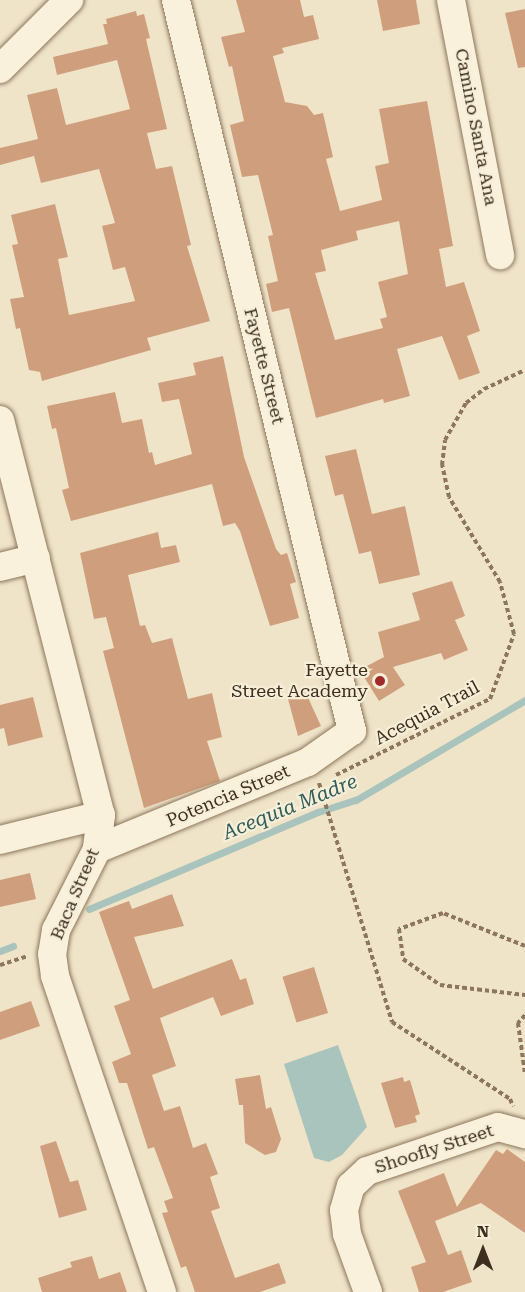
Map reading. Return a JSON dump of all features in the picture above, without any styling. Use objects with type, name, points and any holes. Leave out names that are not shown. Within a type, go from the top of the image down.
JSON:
[{"type":"street","points":[[0,69],[69,0]]},
{"type":"street","name":"Fayette Street","points":[[176,0],[352,731]]},
{"type":"street","name":"Camino Santa Ana","points":[[451,0],[500,255]]},
{"type":"street","name":"Baca Street","points":[[0,420],[101,815],[91,860],[56,930],[52,954],[55,976],[162,1292]]},
{"type":"street","points":[[0,567],[36,558]]},
{"type":"street","name":"Potencia Street","points":[[91,860],[308,762],[352,731]]},
{"type":"street","points":[[0,840],[101,815]]},
{"type":"street","name":"Shoofly Street","points":[[368,1292],[347,1234],[344,1210],[351,1186],[366,1171],[498,1127],[524,1133]]},
{"type":"path","name":"Acequia Trail","points":[[319,783],[490,699],[514,634],[500,582],[449,497],[442,465],[445,440],[466,403],[484,389],[525,370]]},
{"type":"path","points":[[316,778],[393,1022],[510,1099],[524,1133]]},
{"type":"path","points":[[525,946],[443,913],[399,929],[403,959],[440,985],[525,995]]},
{"type":"path","points":[[0,965],[33,954]]},
{"type":"path","points":[[525,1015],[518,1023],[525,1074]]},
{"type":"water","points":[[338,1045],[367,1127],[342,1155],[329,1162],[314,1158],[284,1064]]},
{"type":"building","points":[[236,0],[300,0],[304,17],[313,15],[319,39],[282,48],[284,53],[273,56],[285,102],[307,106],[314,115],[323,113],[333,157],[326,159],[340,211],[382,200],[375,166],[389,163],[379,109],[427,101],[453,246],[439,249],[446,287],[464,282],[480,331],[467,336],[480,373],[459,380],[442,336],[397,349],[410,396],[384,403],[383,399],[316,418],[289,308],[272,312],[266,284],[278,281],[268,236],[273,235],[258,175],[242,177],[230,125],[244,121],[232,66],[229,67],[221,37],[245,32]],"holes":[[[399,221],[408,274],[378,282],[387,317],[380,319],[383,328],[335,340],[315,273],[326,271],[321,250],[358,240],[356,231]]]},
{"type":"building","points":[[377,0],[416,0],[420,24],[383,31]]},
{"type":"building","points":[[525,9],[525,67],[518,68],[505,13]]},
{"type":"building","points":[[136,11],[137,16],[144,14],[150,38],[146,39],[167,129],[147,133],[156,169],[172,166],[191,245],[187,246],[210,321],[147,338],[151,350],[42,381],[40,372],[29,370],[20,328],[16,329],[10,299],[24,297],[12,245],[18,244],[11,215],[55,204],[68,257],[58,259],[69,315],[135,301],[125,267],[113,270],[102,226],[115,223],[99,169],[41,183],[34,156],[0,165],[0,148],[38,139],[27,95],[57,88],[66,125],[130,109],[117,60],[57,75],[53,57],[108,44],[103,24],[107,24],[106,19]]},
{"type":"building","points":[[223,356],[244,457],[276,549],[281,555],[287,553],[296,582],[290,584],[299,618],[270,626],[240,531],[235,523],[223,526],[212,484],[71,521],[62,490],[69,488],[56,428],[52,429],[47,406],[115,392],[122,423],[142,419],[149,453],[152,452],[155,465],[192,454],[179,399],[162,402],[158,383],[196,375],[193,363]]},
{"type":"building","points":[[356,449],[372,514],[405,506],[420,575],[379,584],[371,551],[359,554],[343,494],[335,496],[325,456]]},
{"type":"building","points":[[158,532],[161,548],[176,545],[180,562],[128,575],[140,626],[145,625],[152,643],[172,638],[188,699],[212,693],[222,737],[207,741],[220,781],[144,808],[103,651],[114,648],[106,617],[94,619],[80,553]]},
{"type":"building","points":[[452,581],[465,616],[455,620],[468,650],[444,660],[441,653],[393,667],[405,685],[379,701],[364,677],[365,667],[384,657],[378,632],[420,620],[412,593]]},
{"type":"building","points":[[305,691],[321,726],[298,736],[288,699]]},
{"type":"building","points":[[33,697],[43,737],[8,746],[4,728],[0,729],[0,705]]},
{"type":"building","points":[[30,873],[36,899],[0,907],[0,880]]},
{"type":"building","points":[[172,894],[184,926],[134,937],[153,989],[232,959],[240,980],[246,978],[254,1004],[221,1016],[213,997],[160,1018],[176,1066],[152,1075],[164,1111],[180,1106],[193,1148],[206,1143],[218,1174],[210,1177],[220,1208],[211,1211],[235,1278],[279,1263],[286,1283],[260,1292],[195,1292],[186,1266],[181,1268],[162,1213],[168,1212],[164,1201],[173,1198],[154,1147],[148,1149],[127,1083],[119,1083],[112,1062],[131,1054],[114,1006],[130,1000],[99,912],[129,901],[132,909]]},
{"type":"building","points":[[314,967],[328,1013],[296,1023],[282,977]]},
{"type":"building","points":[[31,1001],[40,1026],[0,1040],[0,1012]]},
{"type":"building","points":[[260,1075],[266,1109],[271,1107],[281,1139],[276,1152],[265,1155],[245,1143],[243,1105],[239,1105],[235,1079]]},
{"type":"building","points":[[403,1077],[404,1082],[410,1080],[420,1114],[415,1116],[417,1122],[395,1128],[381,1083]]},
{"type":"building","points":[[56,1141],[70,1182],[78,1180],[87,1210],[59,1218],[40,1146]]},
{"type":"building","points":[[507,1149],[525,1162],[525,1233],[481,1203],[435,1221],[448,1255],[461,1250],[472,1282],[443,1292],[419,1292],[411,1267],[426,1262],[398,1191],[444,1173],[457,1207],[496,1150],[503,1154]]},
{"type":"building","points":[[92,1256],[99,1279],[120,1272],[127,1292],[42,1292],[38,1278],[72,1267],[70,1262]]},
{"type":"waterway","name":"Acequia Madre","points":[[89,909],[318,812],[356,800],[525,700]]},
{"type":"waterway","name":"Acequia Madre","points":[[0,951],[13,946]]},
{"type":"place","name":"Fayette Street Academy","points":[[380,681]]}]
